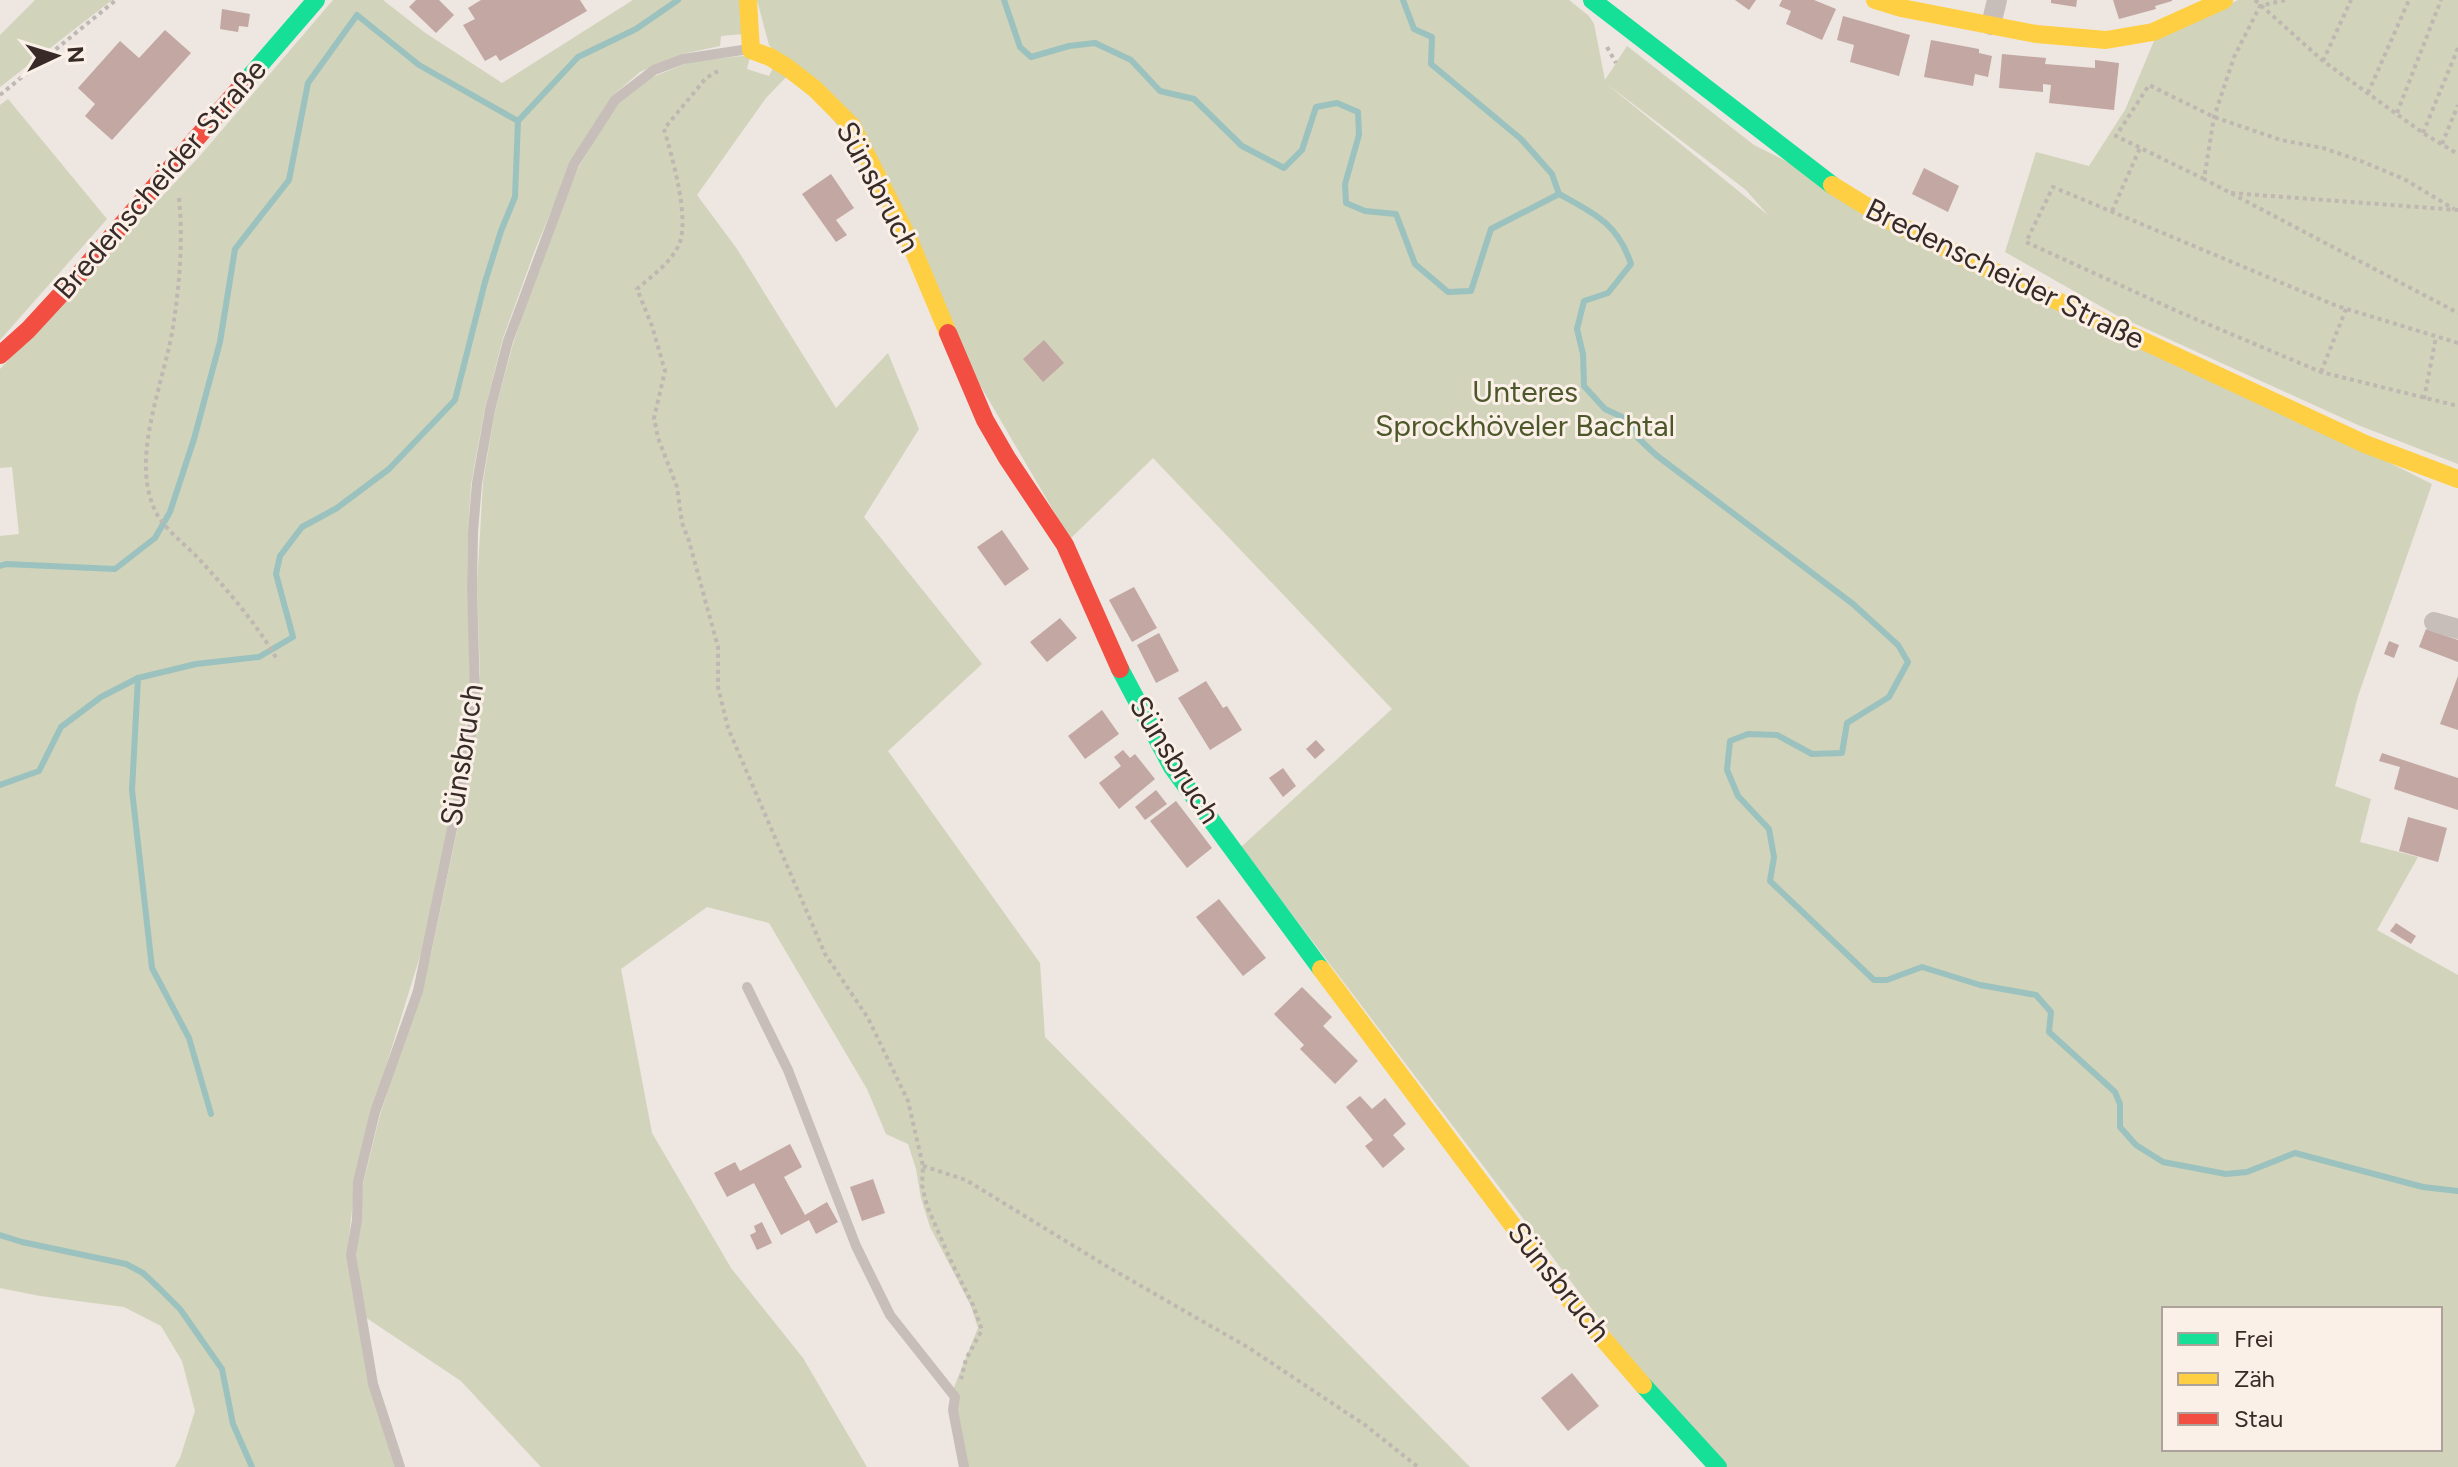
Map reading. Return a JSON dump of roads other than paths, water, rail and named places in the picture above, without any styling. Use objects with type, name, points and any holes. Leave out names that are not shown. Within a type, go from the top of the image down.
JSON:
[{"type":"street","name":"Bredenscheider Straße","points":[[0,355],[75,279],[316,0]]},
{"type":"street","points":[[748,0],[749,50]]},
{"type":"street","name":"Bredenscheider Straße","points":[[1592,0],[1800,162],[1855,201],[1887,219],[2339,432],[2458,479]]},
{"type":"street","points":[[1875,0],[1991,25],[2071,38],[2126,38],[2180,22],[2224,0]]},
{"type":"street","points":[[1991,25],[1997,0]]},
{"type":"street","name":"Sünsbruch","points":[[749,50],[770,57],[788,68],[815,89],[852,126],[909,240],[985,420],[1065,545],[1120,669],[1172,767],[1562,1291],[1718,1467]]},
{"type":"street","points":[[2434,622],[2458,629]]},
{"type":"lane","name":"Sünsbruch","points":[[400,1467],[373,1384],[351,1255],[357,1220],[358,1182],[375,1112],[418,991],[470,743],[475,695],[473,532],[477,483],[490,410],[508,341],[574,164],[615,100],[654,70],[683,59],[749,50]]},
{"type":"lane","points":[[747,987],[788,1070],[838,1203],[890,1315],[955,1397],[953,1410],[964,1467]]},
{"type":"waterway","points":[[0,785],[39,771],[61,727],[101,697],[138,678],[196,664],[259,657],[293,637],[276,574],[280,556],[302,527],[337,508],[389,469],[455,400],[485,282],[515,197],[518,121],[578,57],[636,29],[678,0]]},
{"type":"waterway","points":[[1004,0],[1020,47],[1031,57],[1069,46],[1095,43],[1131,60],[1160,91],[1194,99],[1242,146],[1284,168],[1302,150],[1316,107],[1337,103],[1358,112],[1359,135],[1345,184],[1346,203],[1365,211],[1396,214],[1415,264],[1448,292],[1471,291],[1491,229],[1559,194],[1603,221],[1619,239],[1631,264],[1608,293],[1584,301],[1577,329],[1583,354],[1584,386],[1605,409],[1635,423],[1638,438],[1656,455],[1853,604],[1898,645],[1908,662],[1889,697],[1847,723],[1842,753],[1812,754],[1777,735],[1748,734],[1730,741],[1727,770],[1738,796],[1769,829],[1774,857],[1770,881],[1874,980],[1887,980],[1922,967],[1980,985],[2036,995],[2051,1012],[2049,1032],[2115,1092],[2120,1104],[2120,1127],[2136,1145],[2163,1162],[2226,1174],[2247,1172],[2295,1153],[2423,1187],[2458,1191]]},
{"type":"waterway","points":[[1403,0],[1414,29],[1432,37],[1431,64],[1521,139],[1552,174],[1559,194]]},
{"type":"waterway","points":[[0,566],[115,569],[155,538],[170,512],[194,439],[220,342],[235,249],[289,180],[308,83],[357,15],[419,65],[518,121]]},
{"type":"waterway","points":[[138,678],[132,790],[152,968],[189,1038],[211,1114]]},
{"type":"waterway","points":[[0,1235],[126,1264],[143,1273],[180,1309],[222,1369],[233,1424],[252,1467]]},
{"type":"park label","name":"Unteres Sprockhöveler Bachtal","points":[[1525,409]]}]
